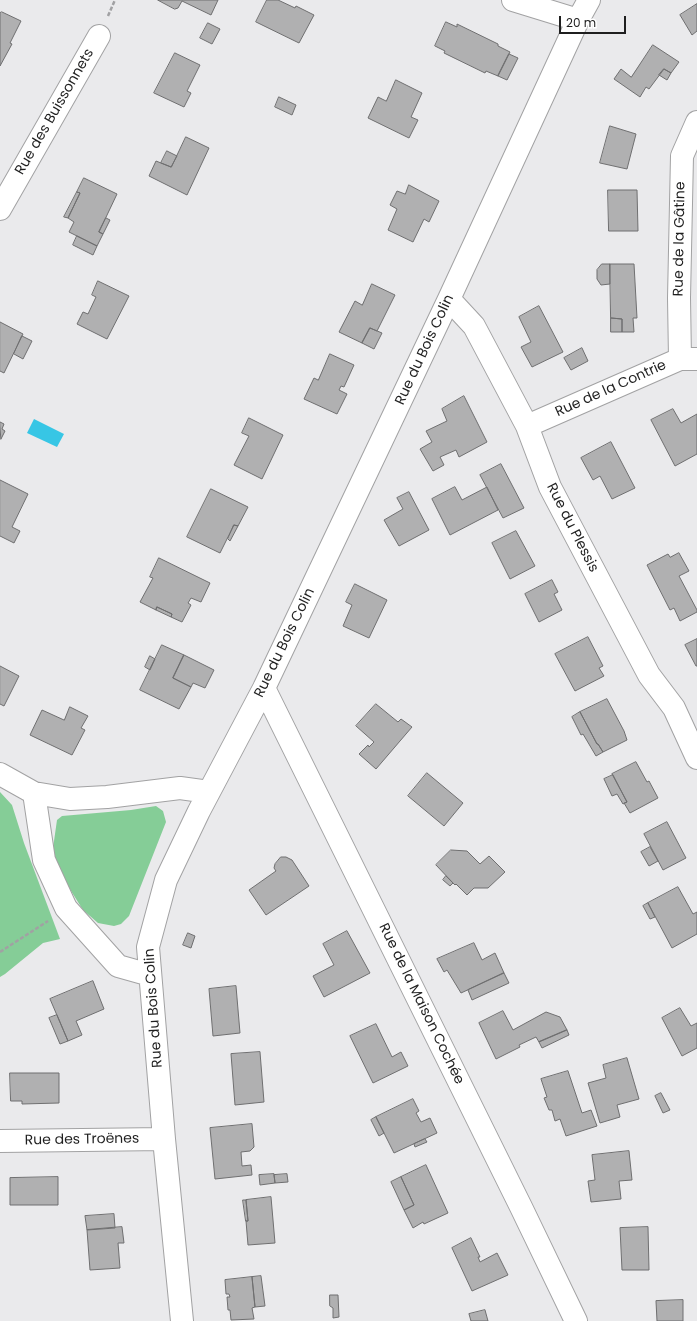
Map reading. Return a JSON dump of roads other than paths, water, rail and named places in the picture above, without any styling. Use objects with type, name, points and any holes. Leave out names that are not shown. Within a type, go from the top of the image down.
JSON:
[{"type":"street","points":[[513,0],[578,20]]},
{"type":"street","name":"Rue du Bois Colin","points":[[182,1321],[164,1139],[148,948],[166,880],[209,792],[264,688],[449,299],[578,20],[589,0]]},
{"type":"street","name":"Rue des Buissonnets","points":[[0,209],[99,36]]},
{"type":"street","name":"Rue de la Gâtine","points":[[688,359],[679,298],[682,156],[697,122]]},
{"type":"street","name":"Rue du Plessis","points":[[449,299],[474,326],[527,426],[550,487],[649,674],[674,708],[697,758]]},
{"type":"street","name":"Rue de la Contrie","points":[[527,426],[688,359]]},
{"type":"street","name":"Rue de la Maison Cochée","points":[[264,688],[518,1199],[576,1321]]},
{"type":"street","points":[[0,774],[34,793],[70,799],[107,797],[180,788],[209,792]]},
{"type":"street","points":[[34,793],[44,860],[66,908],[118,966],[150,975]]},
{"type":"street","name":"Rue des Troënes","points":[[0,1141],[164,1139]]},
{"type":"water","points":[[34,419],[64,434],[57,447],[27,433]]}]
